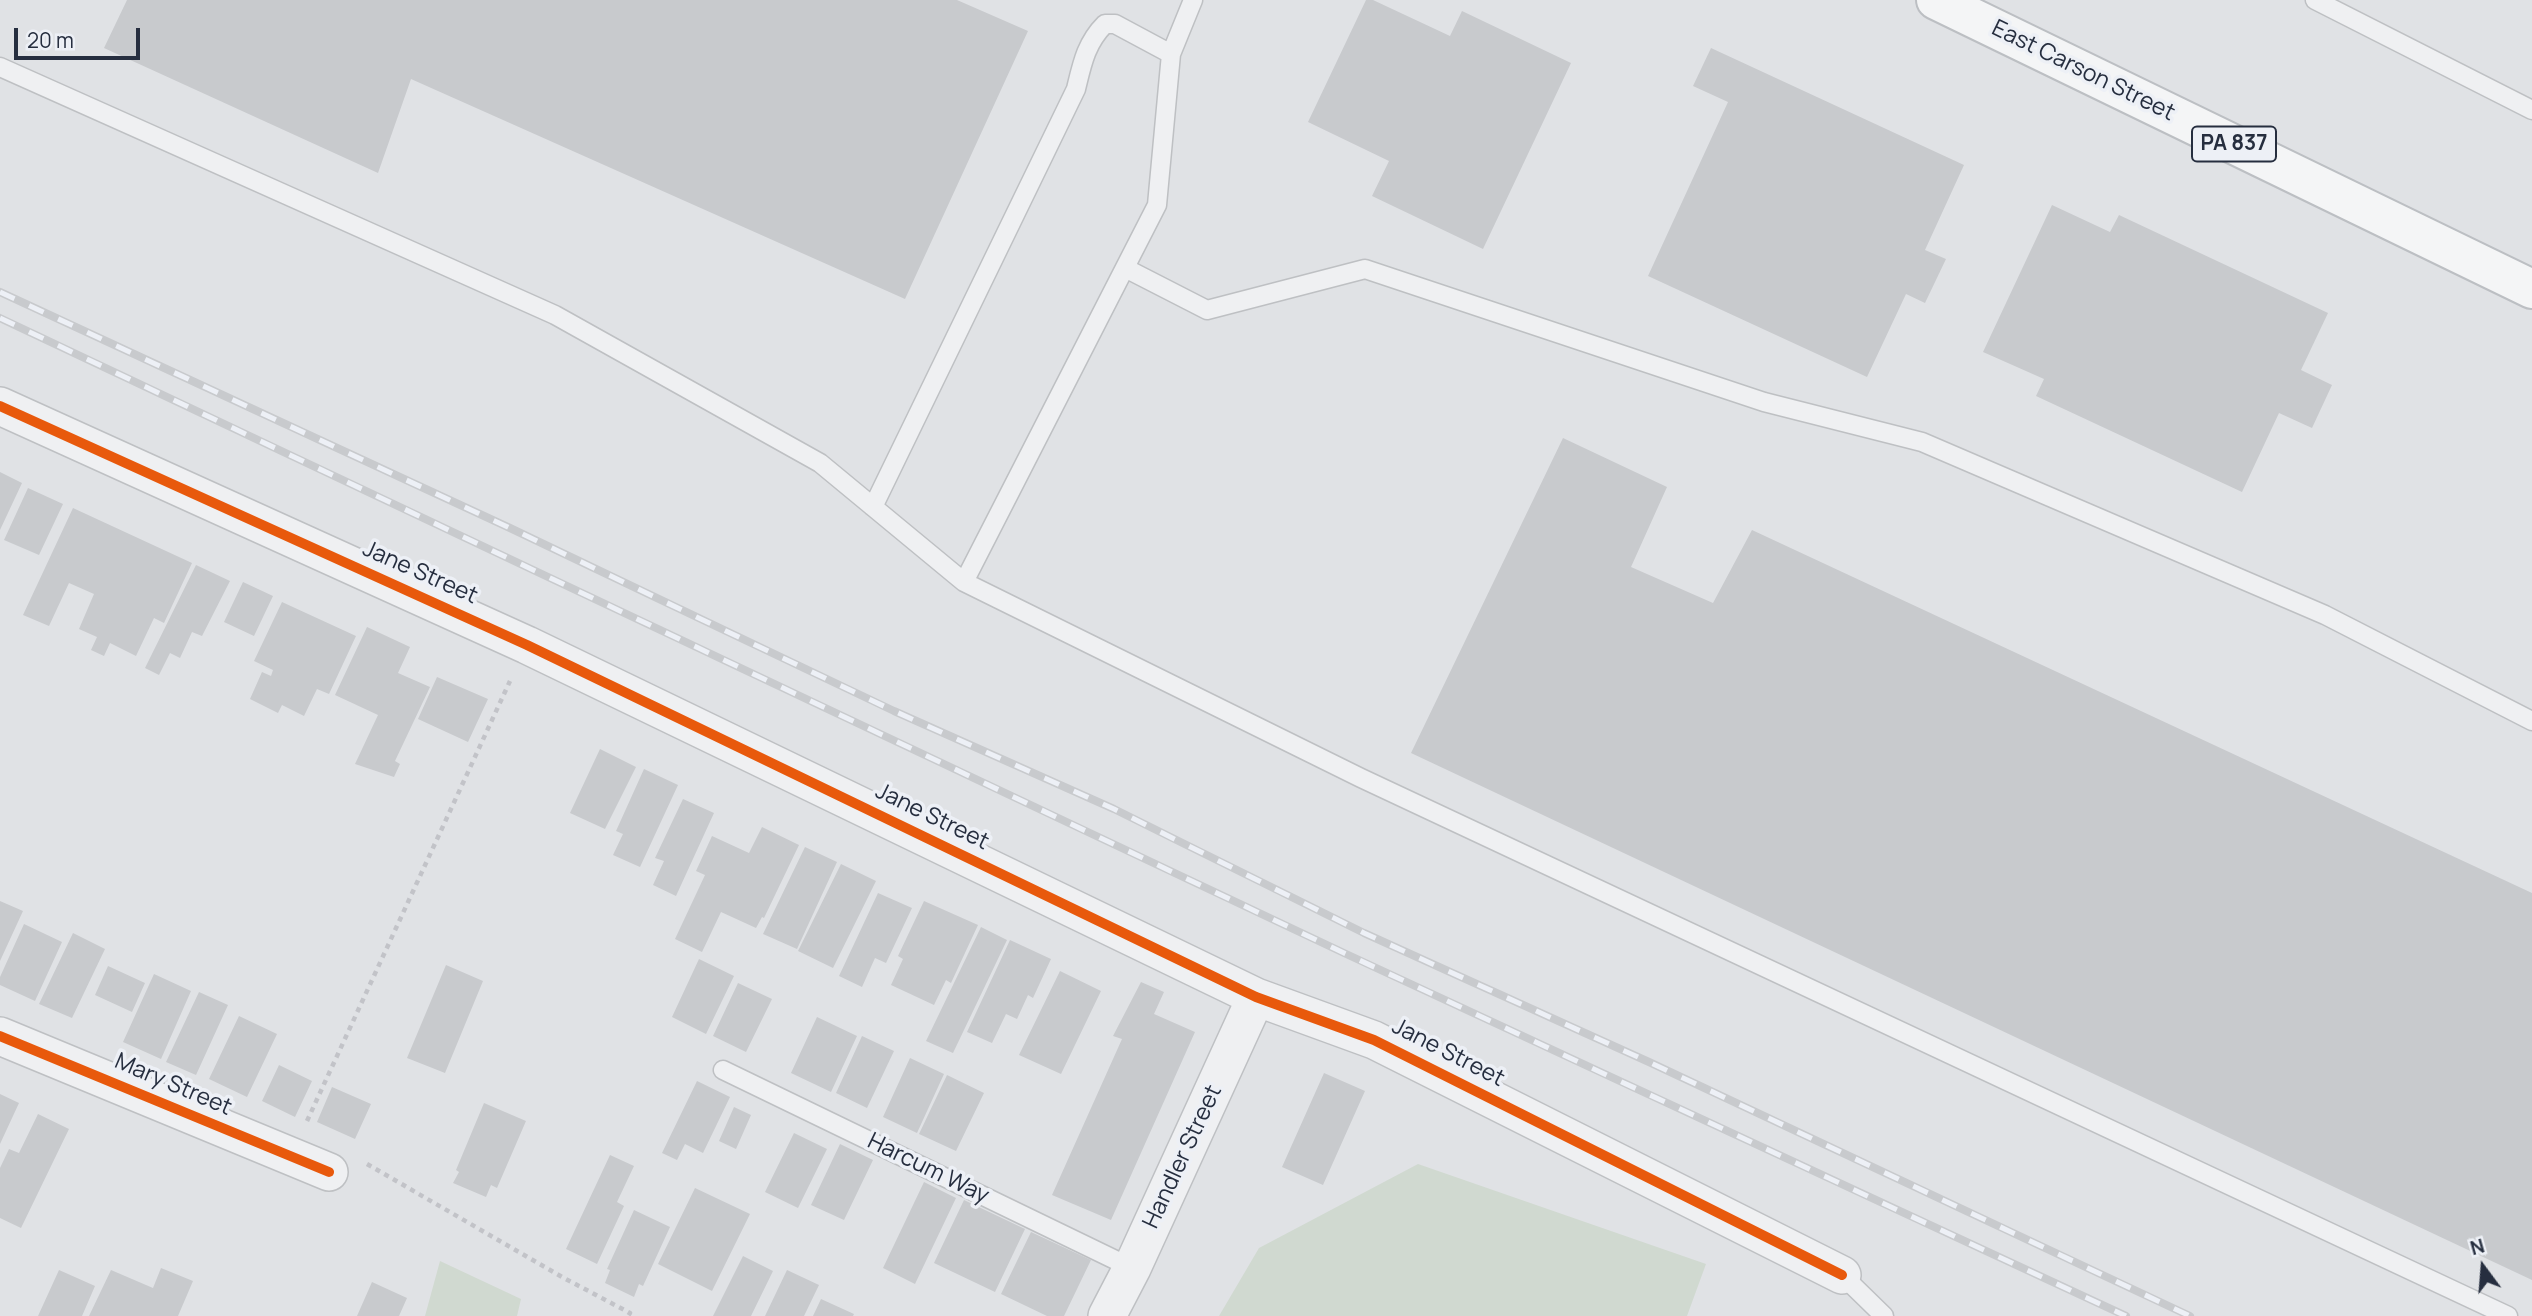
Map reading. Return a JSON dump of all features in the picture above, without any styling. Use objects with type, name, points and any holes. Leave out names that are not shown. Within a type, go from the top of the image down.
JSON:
[{"type":"main road","name":"East Carson Street","points":[[1936,0],[2532,289]]},
{"type":"street","name":"Jane Street","points":[[0,406],[527,645],[1256,997],[1374,1040],[1842,1275]]},
{"type":"street","name":"Handler Street","points":[[1107,1316],[1132,1268],[1256,997]]},
{"type":"street","name":"Mary Street","points":[[0,1035],[330,1172]]},
{"type":"lane","points":[[964,582],[1157,205],[1171,54],[1193,0]]},
{"type":"lane","points":[[2315,0],[2532,110]]},
{"type":"lane","points":[[873,507],[1076,89],[1086,48],[1105,24],[1115,24],[1171,54]]},
{"type":"lane","points":[[0,67],[555,315],[820,463],[964,582],[1361,778],[2508,1316]]},
{"type":"lane","points":[[1125,268],[1207,310],[1365,269],[1764,402],[1922,442],[2325,615],[2532,721]]},
{"type":"lane","name":"Harcum Way","points":[[723,1070],[1132,1268]]},
{"type":"lane","name":"Jane Street","points":[[1842,1275],[1884,1316]]},
{"type":"path","points":[[291,1156],[527,645]]},
{"type":"path","points":[[330,1172],[364,1163],[630,1313],[628,1316]]},
{"type":"shaded area","points":[[1418,1164],[1706,1264],[1687,1316],[1219,1316],[1259,1248]]},
{"type":"shaded area","points":[[440,1261],[521,1299],[517,1316],[425,1316]]},
{"type":"building","points":[[127,0],[957,0],[1028,31],[905,299],[411,79],[378,173],[104,48]]},
{"type":"building","points":[[1366,0],[1373,0],[1450,36],[1462,11],[1571,63],[1483,249],[1372,196],[1389,161],[1308,122]]},
{"type":"building","points":[[1711,48],[1964,165],[1925,250],[1946,259],[1925,303],[1906,294],[1867,377],[1648,276],[1728,102],[1693,86]]},
{"type":"building","points":[[2052,205],[2110,232],[2119,215],[2328,313],[2301,370],[2332,385],[2312,428],[2279,413],[2242,492],[2036,396],[2044,379],[1983,352]]},
{"type":"building","points":[[1563,438],[1667,487],[1631,567],[1713,603],[1752,530],[2532,893],[2532,1280],[1411,753]]},
{"type":"building","points":[[0,472],[22,483],[0,530]]},
{"type":"building","points":[[28,488],[63,504],[39,555],[4,540]]},
{"type":"building","points":[[73,508],[192,563],[164,623],[154,618],[136,656],[110,643],[104,656],[91,650],[97,637],[79,629],[94,594],[69,583],[49,626],[23,615]]},
{"type":"building","points":[[196,565],[230,581],[202,636],[192,632],[180,658],[170,653],[159,675],[145,668]]},
{"type":"building","points":[[243,582],[273,596],[254,636],[224,622]]},
{"type":"building","points":[[282,602],[356,636],[329,694],[317,689],[304,716],[282,705],[278,713],[250,699],[262,672],[271,676],[273,670],[254,661]]},
{"type":"building","points":[[367,627],[410,647],[398,673],[430,687],[395,761],[400,764],[394,777],[355,764],[378,715],[335,695]]},
{"type":"building","points":[[437,677],[488,699],[468,742],[418,719]]},
{"type":"building","points":[[600,749],[636,767],[605,829],[570,813]]},
{"type":"building","points":[[644,769],[678,785],[640,867],[613,855],[623,834],[616,831]]},
{"type":"building","points":[[683,799],[714,813],[676,896],[653,885],[664,861],[655,858]]},
{"type":"building","points":[[762,827],[799,845],[764,918],[762,917],[756,928],[721,912],[702,952],[675,939],[705,875],[696,871],[712,836],[749,853]]},
{"type":"building","points":[[805,847],[837,862],[797,949],[763,934]]},
{"type":"building","points":[[841,864],[876,881],[833,968],[798,951]]},
{"type":"building","points":[[878,893],[912,908],[886,963],[875,958],[862,987],[839,976]]},
{"type":"building","points":[[0,901],[23,911],[0,961]]},
{"type":"building","points":[[924,901],[978,925],[951,983],[946,980],[934,1005],[891,985],[903,959],[898,956]]},
{"type":"building","points":[[24,924],[62,942],[35,1001],[0,985],[0,977]]},
{"type":"building","points":[[981,927],[1007,940],[953,1053],[926,1041]]},
{"type":"building","points":[[73,933],[105,949],[72,1018],[39,1004]]},
{"type":"building","points":[[1010,940],[1051,959],[1033,998],[1028,995],[1017,1019],[1006,1014],[992,1043],[967,1032]]},
{"type":"building","points":[[699,959],[734,976],[706,1034],[672,1017]]},
{"type":"building","points":[[446,965],[483,981],[445,1073],[407,1058]]},
{"type":"building","points":[[108,966],[145,983],[132,1012],[95,995]]},
{"type":"building","points":[[1060,971],[1101,991],[1061,1074],[1019,1055]]},
{"type":"building","points":[[154,974],[191,991],[161,1059],[123,1042]]},
{"type":"building","points":[[1141,982],[1164,992],[1154,1014],[1195,1032],[1111,1220],[1052,1195],[1122,1039],[1113,1036]]},
{"type":"building","points":[[738,983],[772,999],[746,1052],[713,1036]]},
{"type":"building","points":[[199,992],[228,1005],[196,1075],[166,1062]]},
{"type":"building","points":[[239,1016],[277,1034],[247,1097],[209,1079]]},
{"type":"building","points":[[817,1017],[857,1036],[831,1092],[791,1073]]},
{"type":"building","points":[[862,1036],[894,1051],[867,1108],[836,1093]]},
{"type":"building","points":[[910,1058],[944,1074],[917,1133],[883,1117]]},
{"type":"building","points":[[279,1065],[312,1081],[295,1117],[262,1101]]},
{"type":"building","points":[[1324,1073],[1365,1091],[1323,1185],[1282,1167]]},
{"type":"building","points":[[947,1075],[984,1093],[956,1151],[919,1134]]},
{"type":"building","points":[[697,1081],[730,1097],[703,1153],[685,1144],[677,1160],[662,1153]]},
{"type":"building","points":[[332,1087],[371,1104],[355,1139],[317,1122]]},
{"type":"building","points":[[0,1094],[19,1103],[0,1144]]},
{"type":"building","points":[[484,1103],[526,1121],[497,1188],[491,1185],[486,1197],[453,1183]]},
{"type":"building","points":[[734,1107],[751,1115],[736,1149],[719,1141]]},
{"type":"building","points":[[38,1114],[69,1129],[21,1228],[0,1218],[0,1168],[9,1149],[19,1153]]},
{"type":"building","points":[[794,1133],[827,1149],[798,1208],[765,1192]]},
{"type":"building","points":[[840,1144],[873,1160],[844,1220],[811,1205]]},
{"type":"building","points":[[610,1155],[634,1166],[617,1202],[624,1206],[597,1264],[566,1249]]},
{"type":"building","points":[[924,1182],[956,1198],[915,1284],[883,1268]]},
{"type":"building","points":[[695,1188],[750,1214],[712,1291],[658,1264]]},
{"type":"building","points":[[964,1200],[1025,1229],[995,1292],[934,1263]]},
{"type":"building","points":[[634,1210],[670,1227],[643,1286],[639,1284],[634,1297],[605,1283],[610,1270],[607,1269]]},
{"type":"building","points":[[1031,1232],[1091,1260],[1064,1316],[1047,1316],[1001,1294]]},
{"type":"building","points":[[743,1256],[773,1271],[751,1316],[713,1316]]},
{"type":"building","points":[[161,1268],[193,1281],[178,1316],[89,1316],[111,1270],[153,1288]]},
{"type":"building","points":[[59,1270],[95,1286],[82,1316],[38,1316]]},
{"type":"building","points":[[787,1270],[819,1285],[804,1316],[765,1316]]},
{"type":"building","points":[[372,1282],[407,1298],[399,1316],[357,1316]]},
{"type":"building","points":[[821,1299],[854,1314],[813,1316]]},
{"type":"railway","points":[[0,292],[510,528],[894,711],[1114,809],[1364,933],[1649,1062],[2190,1316]]},
{"type":"railway","points":[[0,318],[1344,953],[2126,1316]]},
{"type":"cycle path","points":[[0,406],[527,645],[1256,997],[1374,1040],[1842,1275]]},
{"type":"cycle path","points":[[0,1036],[329,1172]]}]
